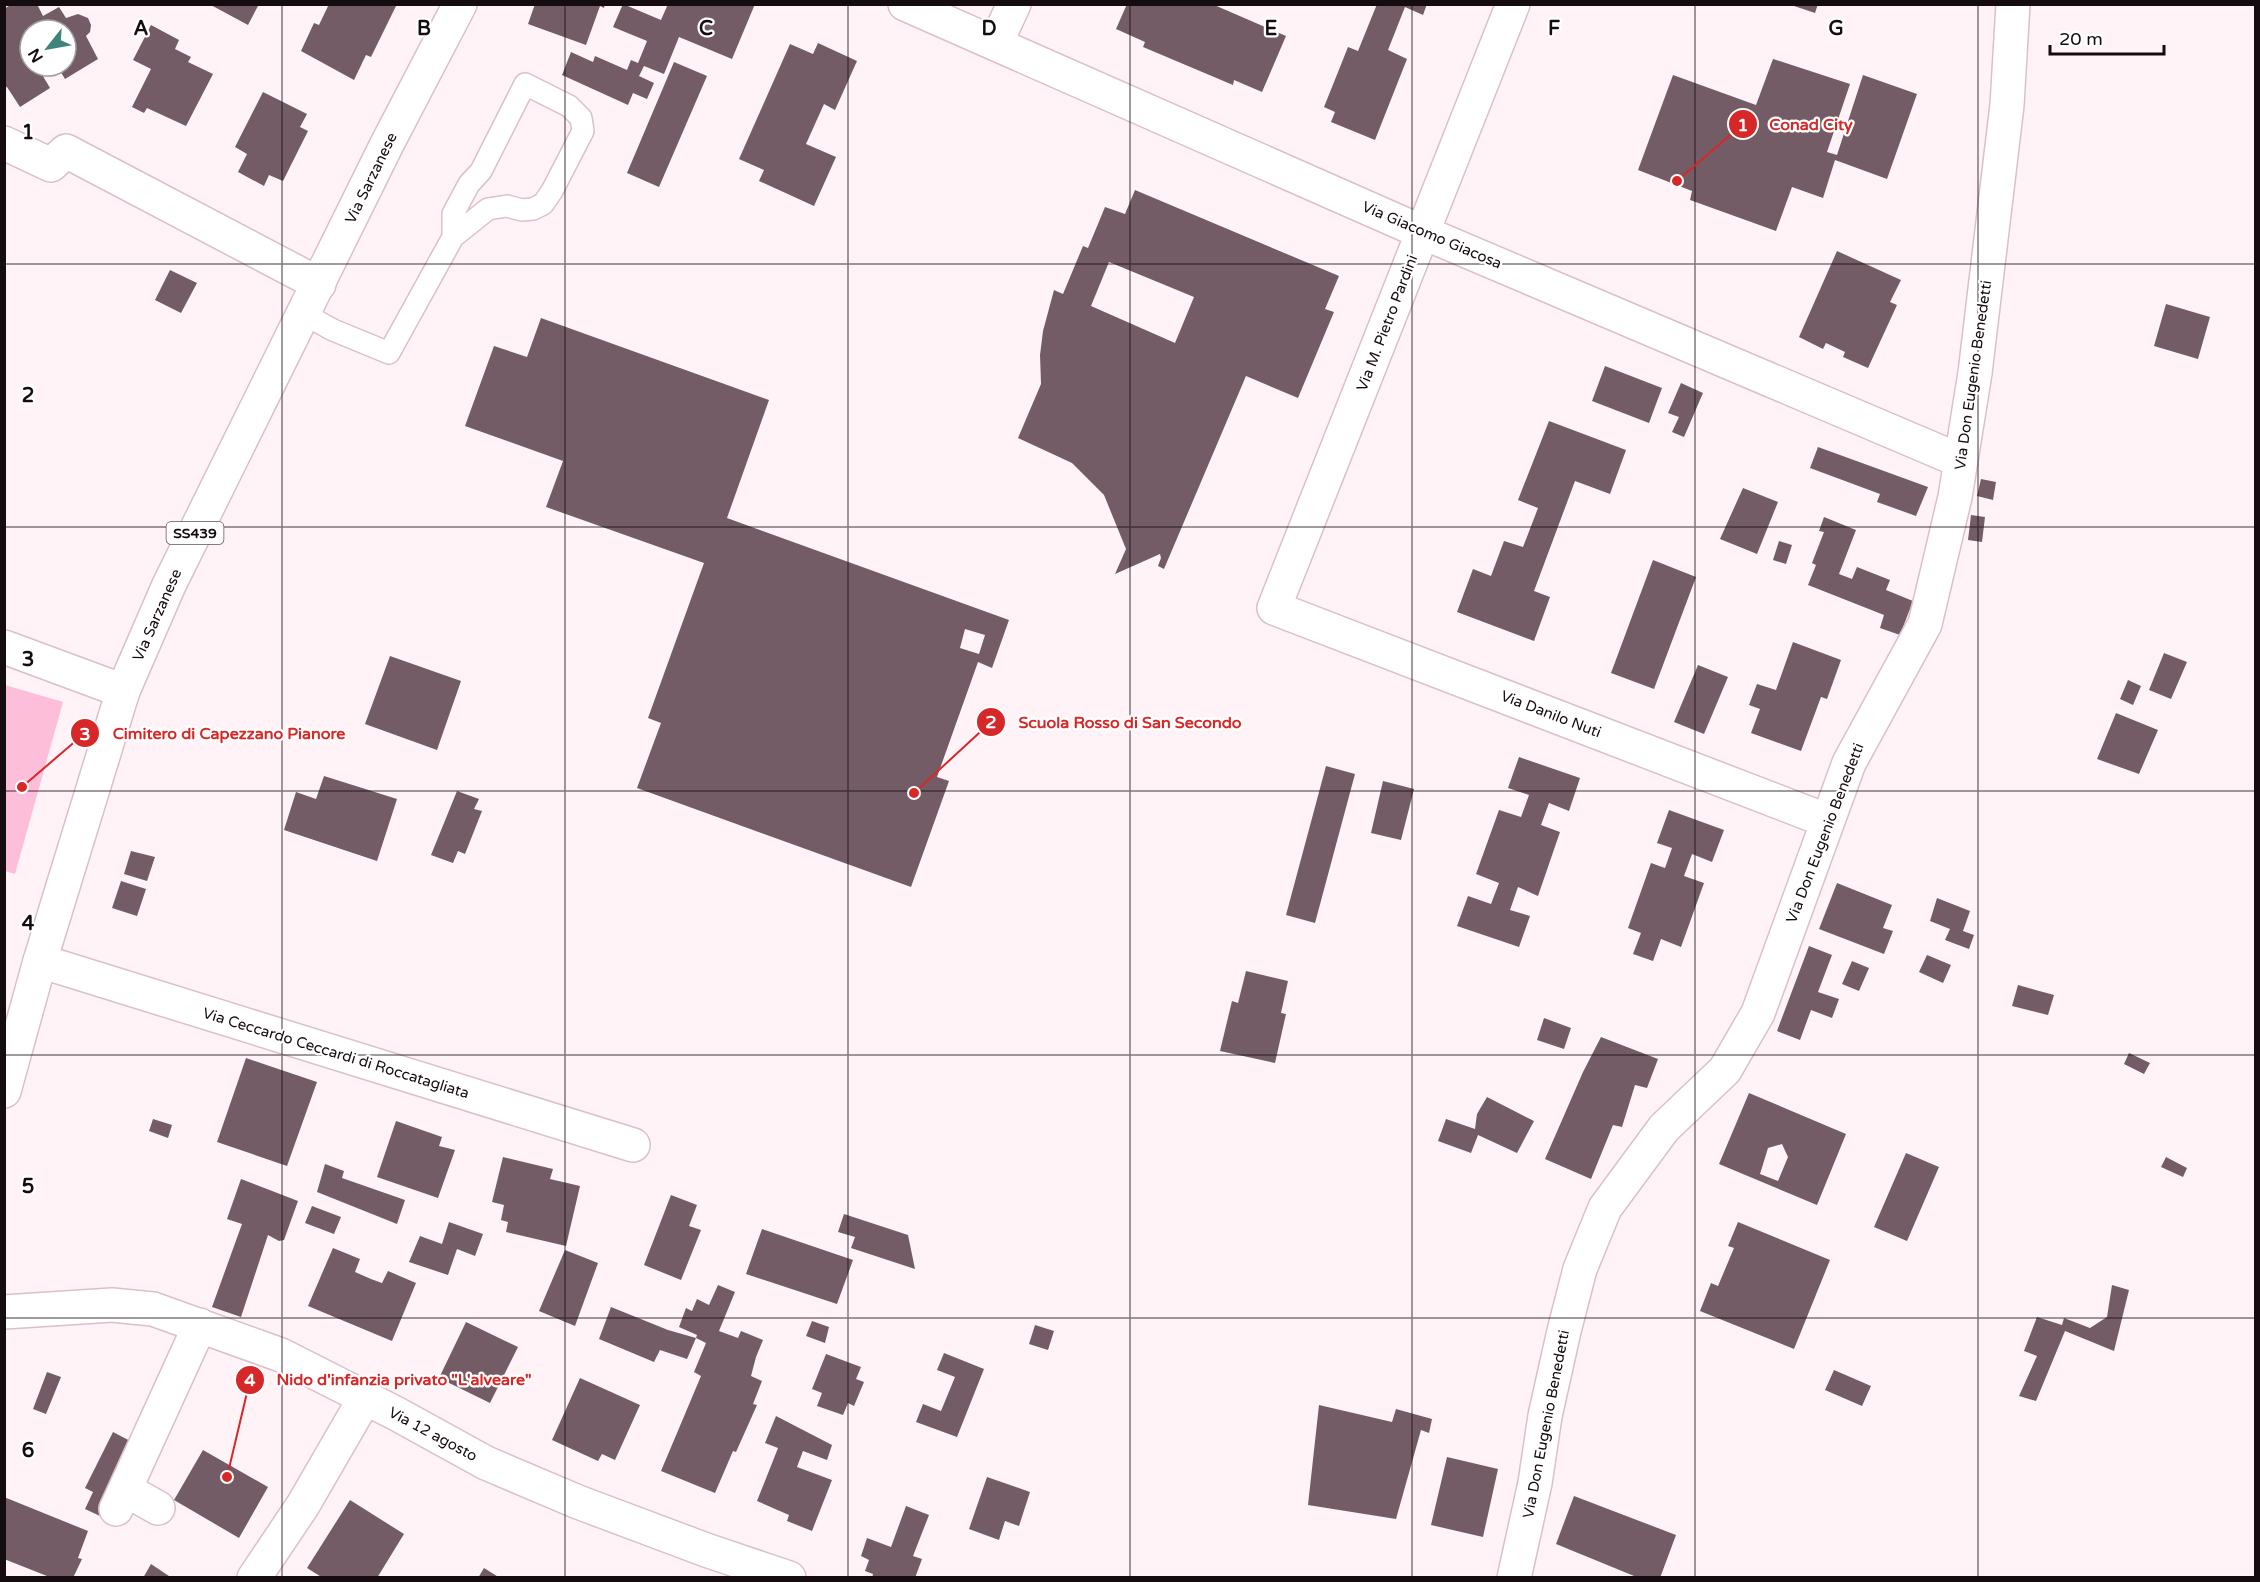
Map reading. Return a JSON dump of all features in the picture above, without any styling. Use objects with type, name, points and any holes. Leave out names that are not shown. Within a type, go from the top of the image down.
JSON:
[{"type":"street","name":"Via Sarzanese","points":[[4,1091],[40,961],[123,691],[170,585],[387,144],[460,4]]},
{"type":"street","name":"Via Giacomo Giacosa","points":[[905,4],[1422,232],[1961,461]]},
{"type":"street","points":[[996,43],[1014,4]]},
{"type":"street","name":"Via M. Pietro Pardini","points":[[1274,608],[1513,4]]},
{"type":"street","name":"Via Don Eugenio Benedetti","points":[[1514,1578],[1564,1331],[1580,1269],[1605,1208],[1664,1128],[1725,1070],[1739,1049],[1758,1013],[1849,763],[1924,624],[1955,497],[1976,373],[2007,105],[2013,4]]},
{"type":"street","points":[[4,143],[51,165],[66,151],[319,284]]},
{"type":"street","name":"Via Danilo Nuti","points":[[1274,608],[1828,821]]},
{"type":"street","points":[[4,646],[123,691]]},
{"type":"street","name":"Via Ceccardo Ceccardi di Roccatagliata","points":[[40,961],[633,1145]]},
{"type":"street","name":"Via 12 agosto","points":[[4,1312],[112,1305],[153,1309],[281,1355],[486,1463],[578,1502],[789,1578]]},
{"type":"street","points":[[158,1508],[121,1499],[200,1325]]},
{"type":"street","points":[[254,1578],[303,1505],[365,1398]]},
{"type":"lane","points":[[453,237],[453,214],[469,184],[481,171],[525,84],[569,106],[581,118],[583,131],[543,204],[533,209],[522,210],[507,206],[492,198],[484,189],[481,171]]},
{"type":"lane","points":[[304,314],[333,330],[389,353],[453,237],[488,209],[507,206]]},
{"type":"shaded area","points":[[5,685],[63,702],[15,874],[5,871]]},
{"type":"building","points":[[12,4],[37,4],[43,16],[59,7],[66,18],[18,18],[18,78],[44,78],[50,88],[20,107],[7,87],[4,88],[4,9]]},
{"type":"building","points":[[209,4],[259,4],[248,25]]},
{"type":"building","points":[[329,4],[397,4],[371,57],[366,55],[354,80],[301,51],[314,23],[319,25]]},
{"type":"building","points":[[535,4],[605,4],[604,8],[600,6],[586,45],[528,24]]},
{"type":"building","points":[[623,4],[661,20],[668,4],[755,4],[732,59],[679,37],[664,74],[644,66],[639,76],[654,83],[647,99],[633,93],[628,105],[562,75],[571,52],[593,62],[595,56],[627,70],[631,60],[638,63],[647,41],[613,27]]},
{"type":"building","points":[[1127,4],[1212,4],[1286,36],[1262,92],[1234,80],[1233,85],[1143,47],[1145,42],[1116,29]]},
{"type":"building","points":[[1377,4],[1427,4],[1423,15],[1405,7],[1388,50],[1407,59],[1375,140],[1331,122],[1335,112],[1324,107],[1348,47],[1358,51]]},
{"type":"building","points":[[1788,4],[1818,4],[1815,13]]},
{"type":"building","points":[[78,14],[88,18],[91,25],[90,32],[86,36],[98,59],[78,71],[78,18],[66,18]]},
{"type":"building","points":[[151,25],[179,40],[175,49],[191,57],[188,62],[213,74],[186,126],[147,108],[144,113],[132,107],[151,69],[133,60]]},
{"type":"building","points":[[818,43],[857,61],[835,110],[824,104],[806,144],[836,157],[814,206],[759,181],[764,170],[739,159],[790,44],[813,54]]},
{"type":"building","points":[[1773,59],[1850,84],[1827,152],[1837,155],[1863,75],[1917,94],[1887,179],[1835,160],[1823,198],[1792,187],[1776,231],[1690,200],[1692,191],[1638,170],[1673,75],[1756,105]]},
{"type":"building","points":[[674,62],[707,76],[659,187],[627,173]]},
{"type":"building","points":[[263,92],[307,114],[300,127],[308,131],[283,181],[269,175],[264,186],[238,172],[247,154],[235,147]]},
{"type":"building","points":[[1135,190],[1339,276],[1325,309],[1334,312],[1298,398],[1246,376],[1164,569],[1158,566],[1160,554],[1115,574],[1126,549],[1104,495],[1072,463],[1018,438],[1041,384],[1040,355],[1043,331],[1054,290],[1063,294],[1083,246],[1088,248],[1105,207],[1125,214]],"holes":[[[1109,262],[1194,297],[1175,343],[1091,306]]]},
{"type":"building","points":[[1837,251],[1901,280],[1890,302],[1897,305],[1868,368],[1843,357],[1845,352],[1826,343],[1823,349],[1799,337]]},
{"type":"building","points":[[170,270],[197,283],[181,313],[155,300]]},
{"type":"building","points":[[2166,304],[2210,317],[2198,359],[2154,346]]},
{"type":"building","points":[[541,318],[769,400],[727,518],[1009,620],[992,668],[978,662],[937,777],[949,781],[911,887],[637,788],[661,723],[648,718],[704,563],[546,507],[563,461],[465,426],[494,346],[527,357]],"holes":[[[965,629],[985,635],[979,654],[960,648]]]},
{"type":"building","points":[[1605,366],[1662,388],[1649,423],[1592,401]]},
{"type":"building","points":[[1681,383],[1703,393],[1684,437],[1672,432],[1679,417],[1668,413]]},
{"type":"building","points":[[1549,421],[1626,450],[1610,494],[1575,481],[1534,591],[1550,597],[1534,641],[1457,612],[1473,569],[1491,576],[1504,541],[1523,547],[1538,508],[1518,500]]},
{"type":"building","points":[[1818,447],[1928,487],[1916,516],[1877,502],[1880,494],[1810,468]]},
{"type":"building","points":[[1981,479],[1996,482],[1993,500],[1977,496]]},
{"type":"building","points":[[1743,488],[1778,502],[1757,554],[1720,539]]},
{"type":"building","points":[[1971,515],[1985,517],[1982,542],[1968,540]]},
{"type":"building","points":[[1824,517],[1856,530],[1839,574],[1852,579],[1857,567],[1890,580],[1886,590],[1913,601],[1900,635],[1880,628],[1884,615],[1808,585],[1816,565],[1812,563],[1824,532],[1819,531]]},
{"type":"building","points":[[1779,541],[1792,545],[1786,564],[1773,560]]},
{"type":"building","points":[[1653,560],[1696,577],[1654,689],[1611,673]]},
{"type":"building","points":[[1793,642],[1841,660],[1827,699],[1821,697],[1801,751],[1751,733],[1760,709],[1749,705],[1757,684],[1776,690]]},
{"type":"building","points":[[2164,653],[2187,662],[2171,699],[2149,690]]},
{"type":"building","points":[[390,656],[461,681],[437,750],[365,724]]},
{"type":"building","points":[[1698,665],[1728,677],[1704,734],[1674,722]]},
{"type":"building","points":[[2128,680],[2141,686],[2133,705],[2120,699]]},
{"type":"building","points":[[2116,713],[2158,730],[2139,774],[2097,759]]},
{"type":"building","points":[[1519,757],[1580,778],[1569,811],[1549,803],[1541,825],[1560,832],[1538,896],[1518,887],[1510,910],[1530,916],[1519,947],[1457,926],[1468,896],[1491,904],[1499,883],[1476,874],[1499,810],[1521,817],[1529,795],[1508,788]]},
{"type":"building","points":[[1326,766],[1355,774],[1315,923],[1286,915]]},
{"type":"building","points":[[324,776],[397,799],[377,861],[284,830],[296,792],[316,799]]},
{"type":"building","points":[[1383,781],[1414,789],[1401,840],[1371,833]]},
{"type":"building","points":[[457,791],[479,799],[474,809],[482,811],[465,854],[458,851],[453,863],[431,855]]},
{"type":"building","points":[[1669,810],[1724,830],[1712,862],[1692,854],[1684,876],[1704,883],[1681,947],[1661,939],[1653,961],[1633,954],[1641,933],[1628,928],[1651,863],[1665,868],[1672,848],[1657,843]]},
{"type":"building","points":[[131,851],[155,857],[147,881],[124,874]]},
{"type":"building","points":[[121,881],[146,889],[137,916],[112,908]]},
{"type":"building","points":[[1837,883],[1892,905],[1883,928],[1893,931],[1884,954],[1819,929]]},
{"type":"building","points":[[1937,898],[1970,911],[1963,931],[1974,935],[1969,949],[1945,940],[1950,929],[1930,921]]},
{"type":"building","points":[[1809,946],[1832,955],[1818,992],[1839,999],[1832,1018],[1811,1010],[1800,1040],[1777,1031]]},
{"type":"building","points":[[1927,955],[1951,965],[1943,983],[1919,972]]},
{"type":"building","points":[[1852,961],[1869,968],[1859,991],[1842,984]]},
{"type":"building","points":[[1246,971],[1288,981],[1281,1013],[1286,1014],[1275,1063],[1220,1051],[1232,1001],[1238,1003]]},
{"type":"building","points":[[2018,985],[2054,995],[2048,1015],[2012,1006]]},
{"type":"building","points":[[1544,1018],[1571,1028],[1564,1049],[1537,1040]]},
{"type":"building","points":[[1601,1037],[1658,1059],[1647,1088],[1635,1085],[1622,1127],[1613,1125],[1591,1179],[1545,1159]]},
{"type":"building","points":[[2129,1053],[2150,1063],[2144,1074],[2124,1064]]},
{"type":"building","points":[[246,1058],[317,1082],[287,1166],[217,1142]]},
{"type":"building","points":[[1749,1093],[1846,1134],[1817,1205],[1719,1164]],"holes":[[[1782,1144],[1788,1157],[1778,1181],[1760,1174],[1768,1148]]]},
{"type":"building","points":[[1487,1097],[1534,1121],[1517,1153],[1478,1135],[1471,1153],[1438,1141],[1446,1119],[1475,1129],[1477,1114]]},
{"type":"building","points":[[153,1119],[172,1125],[168,1138],[149,1131]]},
{"type":"building","points":[[396,1121],[442,1137],[439,1146],[455,1150],[438,1198],[377,1177]]},
{"type":"building","points":[[1906,1153],[1939,1167],[1907,1241],[1874,1227]]},
{"type":"building","points":[[503,1157],[553,1169],[550,1179],[580,1186],[566,1246],[506,1232],[508,1222],[501,1220],[504,1205],[492,1202]]},
{"type":"building","points":[[2166,1157],[2187,1168],[2183,1177],[2161,1167]]},
{"type":"building","points":[[325,1164],[344,1171],[342,1178],[405,1200],[397,1224],[317,1192]]},
{"type":"building","points":[[241,1179],[298,1201],[284,1240],[279,1241],[268,1235],[241,1317],[212,1307],[242,1224],[227,1219]]},
{"type":"building","points":[[671,1195],[697,1205],[689,1226],[701,1230],[681,1280],[644,1265]]},
{"type":"building","points":[[312,1206],[341,1217],[334,1234],[305,1223]]},
{"type":"building","points":[[844,1214],[908,1235],[915,1269],[851,1248],[855,1237],[838,1232]]},
{"type":"building","points":[[449,1222],[483,1234],[475,1256],[457,1249],[448,1275],[409,1262],[420,1236],[442,1244]]},
{"type":"building","points":[[1738,1222],[1830,1260],[1794,1349],[1700,1311],[1711,1283],[1718,1286],[1734,1248],[1728,1246]]},
{"type":"building","points":[[762,1229],[853,1260],[837,1304],[746,1274]]},
{"type":"building","points":[[333,1248],[360,1259],[355,1272],[371,1279],[382,1283],[388,1271],[416,1283],[392,1341],[308,1306]]},
{"type":"building","points":[[565,1250],[598,1263],[575,1326],[539,1311]]},
{"type":"building","points":[[718,1285],[735,1292],[719,1331],[738,1338],[741,1331],[763,1340],[751,1376],[762,1381],[753,1404],[757,1405],[736,1452],[733,1451],[715,1493],[661,1471],[701,1376],[694,1372],[706,1343],[696,1338],[697,1335],[679,1327],[686,1308],[692,1311],[697,1299],[709,1305]]},
{"type":"building","points":[[2112,1285],[2129,1290],[2114,1351],[2065,1331],[2036,1401],[2019,1396],[2037,1356],[2024,1351],[2037,1317],[2062,1325],[2064,1318],[2090,1328],[2107,1317]]},
{"type":"building","points":[[611,1307],[668,1330],[696,1338],[687,1359],[660,1350],[654,1362],[599,1339]]},
{"type":"building","points":[[812,1321],[829,1327],[825,1343],[806,1336]]},
{"type":"building","points":[[466,1322],[518,1347],[490,1403],[439,1378]]},
{"type":"building","points":[[1035,1325],[1054,1331],[1048,1350],[1029,1344]]},
{"type":"building","points":[[944,1353],[984,1369],[957,1437],[916,1422],[923,1404],[941,1411],[955,1377],[937,1370]]},
{"type":"building","points":[[826,1354],[861,1367],[856,1379],[864,1382],[854,1406],[848,1403],[843,1415],[817,1406],[822,1393],[812,1389]]},
{"type":"building","points":[[1834,1370],[1871,1386],[1862,1406],[1825,1390]]},
{"type":"building","points":[[47,1372],[61,1377],[46,1414],[33,1409]]},
{"type":"building","points":[[580,1378],[640,1405],[615,1460],[602,1454],[598,1461],[552,1440]]},
{"type":"building","points":[[1319,1405],[1392,1422],[1396,1409],[1432,1419],[1429,1433],[1421,1430],[1396,1519],[1308,1505]]},
{"type":"building","points":[[776,1416],[832,1445],[827,1460],[803,1451],[797,1467],[832,1480],[812,1531],[787,1521],[789,1515],[757,1501],[778,1448],[765,1443]]},
{"type":"building","points":[[113,1432],[136,1444],[100,1516],[85,1509],[93,1492],[85,1488]]},
{"type":"building","points":[[203,1450],[268,1487],[239,1538],[174,1500]]},
{"type":"building","points":[[1447,1457],[1498,1469],[1483,1537],[1431,1525]]},
{"type":"building","points":[[987,1477],[1030,1492],[1019,1526],[1005,1521],[999,1540],[969,1529]]},
{"type":"building","points":[[1574,1496],[1676,1535],[1660,1578],[1639,1578],[1556,1544]]},
{"type":"building","points":[[4,1497],[88,1531],[78,1558],[82,1559],[73,1578],[52,1578],[4,1559]]},
{"type":"building","points":[[350,1500],[404,1534],[377,1578],[323,1578],[307,1568]]},
{"type":"building","points":[[906,1506],[929,1515],[913,1556],[922,1559],[915,1578],[872,1578],[873,1574],[865,1571],[869,1560],[861,1556],[867,1538],[891,1547]]},
{"type":"building","points":[[151,1564],[172,1578],[143,1578]]},
{"type":"building","points":[[484,1568],[500,1578],[478,1578]]},
{"type":"place","name":"Conad City","points":[[1677,181]]},
{"type":"place","name":"Cimitero di Capezzano Pianore","points":[[22,787]]},
{"type":"place","name":"Scuola Rosso di San Secondo","points":[[914,793]]},
{"type":"place","name":"Nido d'infanzia privato \"L'alveare\"","points":[[227,1477]]}]
